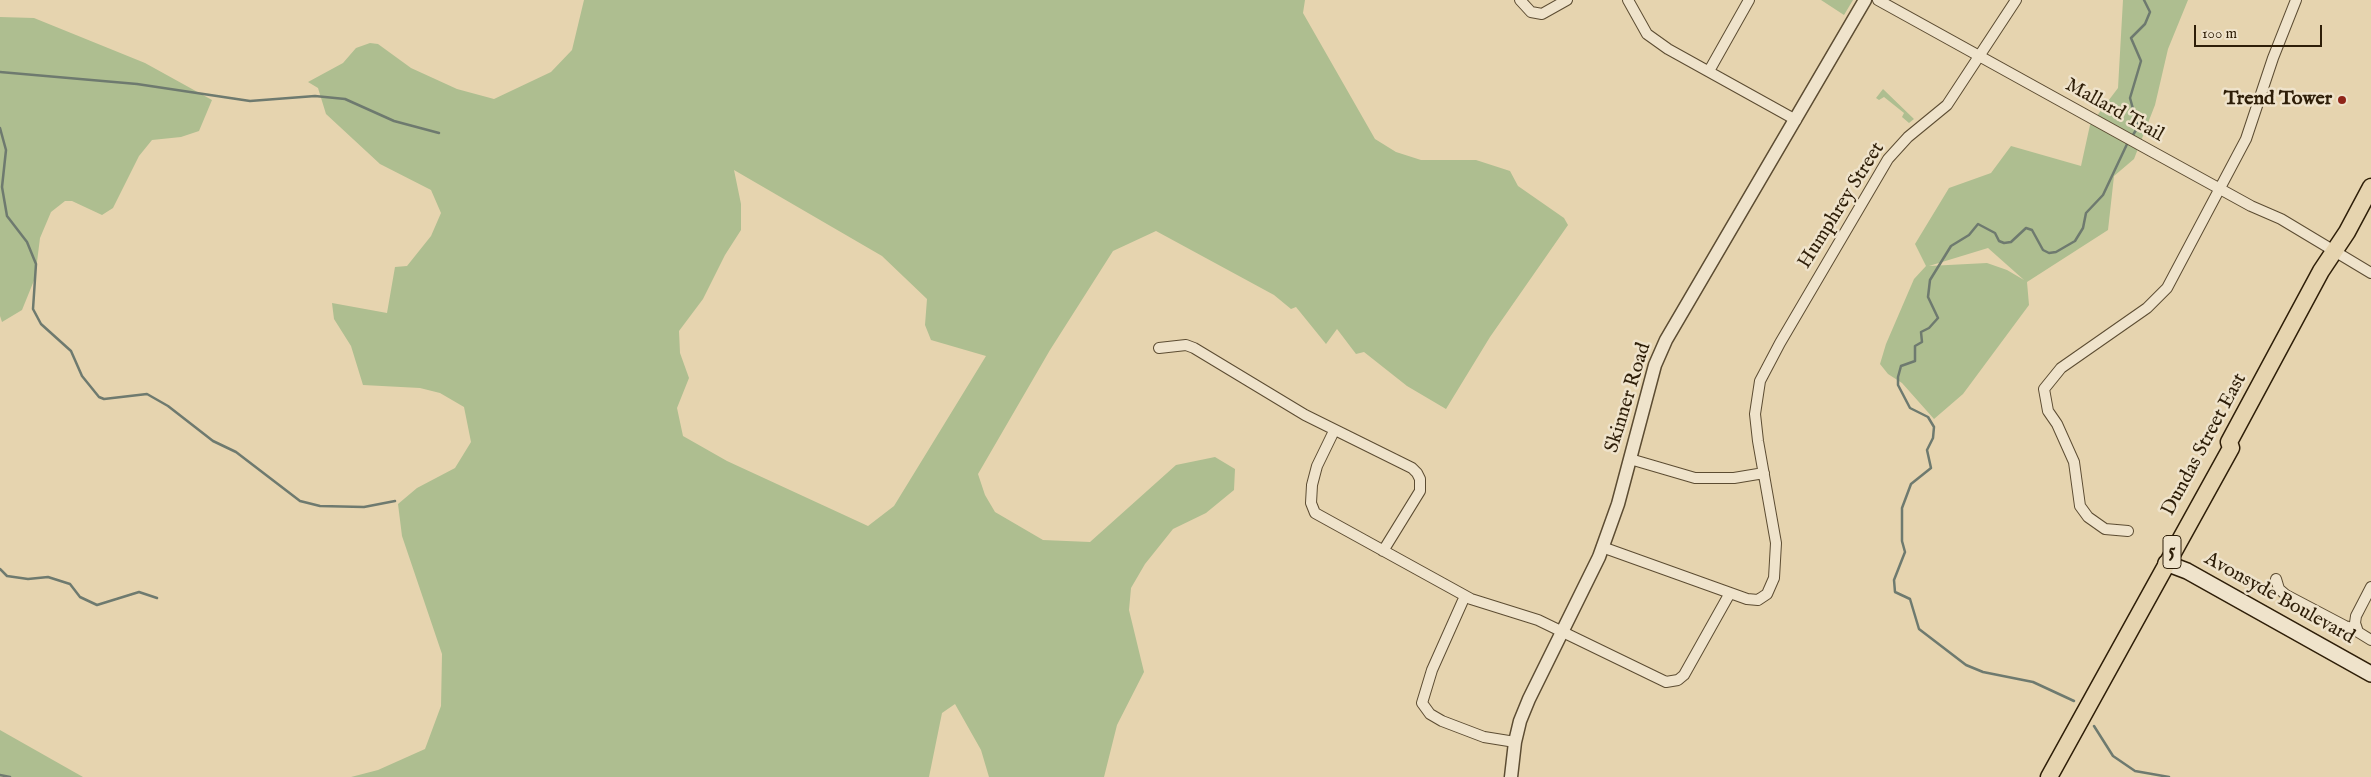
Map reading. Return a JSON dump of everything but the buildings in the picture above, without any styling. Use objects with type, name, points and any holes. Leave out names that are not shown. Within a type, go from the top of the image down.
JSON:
[{"type":"main road","name":"Dundas Street East","points":[[2049,777],[2231,448],[2229,442],[2291,326],[2371,187]]},
{"type":"main road","name":"Avonsyde Boulevard","points":[[2166,563],[2187,571],[2371,674]]},
{"type":"street","points":[[1520,0],[1532,12],[1542,14],[1567,0]]},
{"type":"street","points":[[1628,0],[1647,34],[1668,49],[1796,120]]},
{"type":"street","points":[[1709,71],[1750,0]]},
{"type":"street","name":"Skinner Road","points":[[1511,777],[1515,742],[1529,699],[1602,547],[1630,459],[1655,365],[1666,340],[1865,0]]},
{"type":"street","name":"Mallard Trail","points":[[1878,0],[2220,189],[2289,224],[2371,273]]},
{"type":"street","name":"Humphrey Street","points":[[1730,593],[1747,599],[1758,600],[1767,594],[1774,578],[1776,543],[1756,414],[1756,397],[1765,369],[1888,158],[1908,137],[1947,105],[2016,0]]},
{"type":"street","points":[[2128,531],[2105,528],[2088,517],[2080,506],[2074,462],[2057,424],[2048,411],[2044,389],[2061,368],[2147,308],[2167,288],[2246,139],[2273,58],[2296,0]]},
{"type":"street","points":[[1159,348],[1180,345],[1194,348],[1334,431],[1412,468],[1420,479],[1420,491],[1383,552]]},
{"type":"street","points":[[1334,431],[1312,485],[1312,508],[1321,517],[1465,596],[1538,620],[1666,682],[1672,682],[1684,675],[1730,593],[1602,547]]},
{"type":"street","points":[[1630,459],[1695,478],[1734,478],[1764,472]]},
{"type":"street","points":[[2276,579],[2279,588],[2286,595],[2345,626],[2356,629],[2371,640]]},
{"type":"street","points":[[2356,629],[2356,616],[2371,587]]},
{"type":"street","points":[[1465,596],[1432,670],[1422,703],[1430,714],[1442,721],[1484,737],[1515,742]]},
{"type":"green space","points":[[584,0],[1305,0],[1303,13],[1375,139],[1396,152],[1421,160],[1476,160],[1510,171],[1518,186],[1564,218],[1568,225],[1490,337],[1446,409],[1407,386],[1364,352],[1356,354],[1337,329],[1326,344],[1296,307],[1291,309],[1274,295],[1156,231],[1113,251],[1050,350],[978,474],[985,495],[995,512],[1043,540],[1090,542],[1176,465],[1215,457],[1235,469],[1234,490],[1206,513],[1173,529],[1145,564],[1131,588],[1129,610],[1144,672],[1117,725],[1104,777],[989,777],[981,750],[955,704],[942,713],[929,777],[351,777],[378,770],[425,749],[441,706],[442,654],[402,536],[398,504],[417,488],[455,468],[471,442],[464,407],[440,393],[420,388],[363,385],[351,346],[334,319],[332,303],[387,313],[395,267],[407,266],[431,236],[441,213],[431,190],[380,164],[326,114],[318,88],[308,82],[343,63],[356,48],[370,43],[378,44],[411,68],[457,89],[494,99],[551,72],[572,50]],"holes":[[[734,170],[882,256],[927,299],[925,325],[931,340],[986,356],[894,506],[868,526],[727,461],[683,436],[677,408],[689,378],[680,353],[679,331],[703,299],[725,255],[741,230],[741,204]]]},
{"type":"green space","points":[[1821,0],[1853,0],[1844,15]]},
{"type":"green space","points":[[2123,0],[2188,0],[2168,49],[2155,105],[2134,159],[2114,176],[2108,230],[2027,282],[2029,305],[1963,394],[1934,419],[1902,383],[1888,374],[1880,364],[1886,344],[1914,279],[1926,266],[1915,244],[1949,188],[1991,173],[2011,146],[2081,166],[2090,125],[2118,88]],"holes":[[[1988,248],[2024,280],[2007,270],[1987,263],[1929,266]]]},
{"type":"green space","points":[[0,17],[34,18],[145,63],[212,100],[199,131],[181,137],[152,140],[139,156],[113,208],[102,215],[72,201],[65,201],[51,212],[40,238],[35,278],[22,310],[2,322],[0,316]]},
{"type":"green space","points":[[1883,89],[1914,119],[1909,123],[1902,117],[1904,113],[1884,97],[1879,100],[1876,98]]},
{"type":"green space","points":[[0,730],[7,734],[83,777],[0,777]]},
{"type":"waterway","points":[[2131,138],[2138,127],[2130,98],[2141,61],[2131,38],[2145,24],[2150,12],[2144,0]]},
{"type":"waterway","points":[[0,72],[137,84],[250,101],[315,96],[345,99],[394,121],[439,133]]},
{"type":"waterway","points":[[0,128],[6,150],[2,187],[7,216],[27,242],[36,264],[33,309],[41,324],[71,351],[82,376],[99,397],[104,399],[147,394],[168,406],[213,441],[236,452],[300,501],[320,506],[364,507],[395,501]]},
{"type":"waterway","points":[[2074,701],[2033,682],[1983,672],[1966,665],[1919,629],[1910,599],[1895,592],[1894,580],[1905,552],[1902,541],[1902,508],[1911,484],[1931,468],[1927,450],[1933,438],[1934,427],[1928,417],[1910,408],[1898,385],[1898,377],[1901,366],[1915,361],[1915,346],[1922,342],[1921,332],[1929,328],[1938,318],[1928,297],[1930,280],[1951,246],[1969,235],[1978,224],[1995,233],[1999,241],[2004,243],[2011,242],[2026,228],[2032,230],[2043,250],[2049,253],[2056,252],[2075,241],[2083,228],[2086,213],[2103,195],[2128,142]]},
{"type":"waterway","points":[[0,569],[7,576],[28,579],[48,577],[70,584],[80,597],[97,605],[139,592],[157,598]]},
{"type":"waterway","points":[[2094,726],[2113,756],[2135,771],[2169,777]]},
{"type":"waterway","points":[[0,775],[10,777]]},
{"type":"place","name":"Trend Tower","points":[[2342,100]]}]
